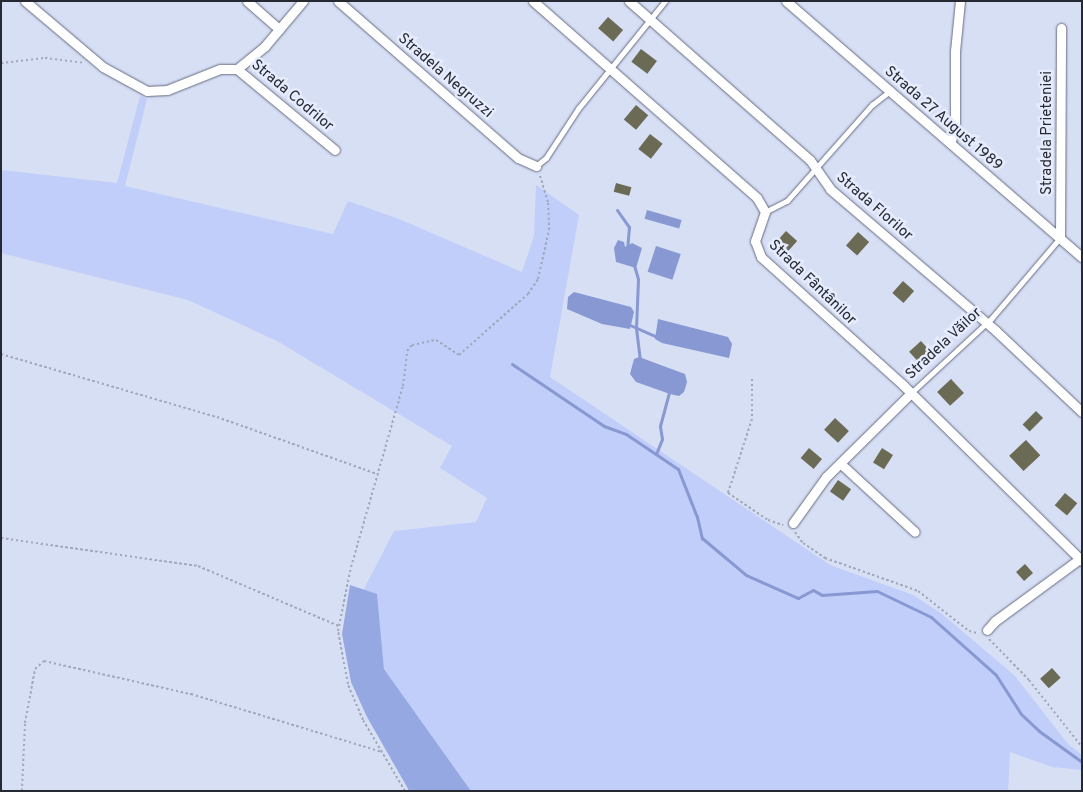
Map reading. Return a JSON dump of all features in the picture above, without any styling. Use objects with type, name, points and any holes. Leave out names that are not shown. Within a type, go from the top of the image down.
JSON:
[{"type":"street","name":"Strada Codrilor","points":[[25,1],[103,66],[137,88],[157,92],[220,69],[237,69],[335,150]]},
{"type":"street","points":[[247,1],[279,29]]},
{"type":"street","points":[[237,69],[279,29],[303,1]]},
{"type":"street","name":"Stradela Negruzzi","points":[[338,1],[518,158],[536,166]]},
{"type":"street","points":[[533,1],[757,198],[765,212]]},
{"type":"street","name":"Strada Florilor","points":[[629,1],[817,169],[830,189],[987,324],[1082,412]]},
{"type":"street","points":[[950,143],[955,129],[955,51],[960,1]]},
{"type":"street","name":"Strada 27 August 1989","points":[[789,2],[1082,257]]},
{"type":"street","name":"Stradela Prieteniei","points":[[1060,28],[1060,238]]},
{"type":"street","name":"Strada Fântânilor","points":[[765,212],[755,241],[760,257],[911,394],[1081,559]]},
{"type":"street","name":"Stradela Văilor","points":[[793,523],[826,478],[911,394]]},
{"type":"street","points":[[841,464],[915,532]]},
{"type":"street","points":[[987,630],[995,620],[1081,559]]},
{"type":"lane","points":[[536,166],[546,158],[564,128],[665,1]]},
{"type":"lane","points":[[765,212],[781,206],[817,169],[872,106],[890,91]]},
{"type":"lane","name":"Stradela Văilor","points":[[911,394],[987,324],[1060,238]]},
{"type":"path","points":[[1,63],[44,58],[103,66]]},
{"type":"path","points":[[405,791],[363,720],[348,684],[339,626],[351,567],[403,386],[407,351],[412,345],[436,340],[459,355],[528,294],[538,278],[550,230],[548,202],[536,166]]},
{"type":"path","points":[[1,354],[217,417],[377,474]]},
{"type":"path","points":[[752,379],[752,419],[728,492],[777,525],[793,523],[797,537],[825,558],[918,591],[969,631],[987,630],[994,647],[1029,680],[1082,747]]},
{"type":"path","points":[[1,538],[198,566],[339,626]]},
{"type":"path","points":[[22,791],[25,723],[35,670],[44,661],[191,694],[382,752]]},
{"type":"shaded area","points":[[140,96],[147,99],[125,186],[333,234],[348,201],[399,219],[522,272],[534,236],[536,185],[579,215],[550,377],[830,565],[913,595],[942,614],[1014,675],[1068,744],[1082,755],[1082,770],[1052,767],[1010,752],[1008,791],[471,791],[384,669],[377,595],[363,591],[394,531],[476,522],[487,498],[440,468],[452,446],[277,341],[188,300],[1,253],[1,170],[117,183]]},
{"type":"shaded area","points":[[647,210],[682,220],[679,229],[645,219]]},
{"type":"shaded area","points":[[618,240],[624,242],[625,247],[632,243],[642,248],[636,268],[616,262],[614,248]]},
{"type":"shaded area","points":[[656,246],[681,254],[672,280],[648,272]]},
{"type":"shaded area","points":[[574,292],[631,307],[634,312],[630,329],[602,324],[567,309],[568,297]]},
{"type":"shaded area","points":[[658,319],[728,337],[732,344],[729,358],[662,343],[655,339]]},
{"type":"shaded area","points":[[639,357],[685,374],[687,382],[684,392],[679,396],[636,382],[630,374],[634,359]]},
{"type":"shaded area","points":[[350,585],[377,594],[384,669],[471,791],[409,791],[367,717],[351,682],[342,634]]},
{"type":"building","points":[[608,17],[623,30],[613,41],[598,28]]},
{"type":"building","points":[[641,49],[657,61],[647,74],[631,62]]},
{"type":"building","points":[[636,105],[648,115],[636,130],[624,120]]},
{"type":"building","points":[[650,134],[663,144],[651,159],[638,149]]},
{"type":"building","points":[[616,183],[631,187],[629,196],[614,192]]},
{"type":"building","points":[[786,231],[797,241],[786,253],[775,243]]},
{"type":"building","points":[[858,232],[869,242],[857,255],[846,245]]},
{"type":"building","points":[[903,281],[914,291],[903,303],[892,293]]},
{"type":"building","points":[[921,341],[930,351],[918,361],[909,352]]},
{"type":"building","points":[[951,379],[964,393],[950,406],[937,392]]},
{"type":"building","points":[[1036,411],[1043,418],[1030,432],[1023,424]]},
{"type":"building","points":[[835,418],[849,431],[838,443],[824,430]]},
{"type":"building","points":[[1026,440],[1040,455],[1024,471],[1009,456]]},
{"type":"building","points":[[809,448],[822,459],[814,469],[801,458]]},
{"type":"building","points":[[882,448],[893,455],[884,469],[873,462]]},
{"type":"building","points":[[838,480],[851,489],[843,501],[830,491]]},
{"type":"building","points":[[1065,493],[1077,503],[1067,516],[1055,505]]},
{"type":"building","points":[[1025,564],[1033,573],[1024,581],[1016,572]]},
{"type":"building","points":[[1052,668],[1061,678],[1049,688],[1040,679]]},
{"type":"waterway","points":[[617,210],[629,227],[627,250]]},
{"type":"waterway","points":[[634,265],[638,279],[636,328],[640,360]]},
{"type":"waterway","points":[[630,325],[655,336]]},
{"type":"waterway","points":[[512,364],[604,426],[626,434],[678,469],[697,517],[702,538],[746,575],[798,598],[813,590],[822,595],[877,591],[931,617],[996,675],[1021,714],[1039,731],[1082,762]]},
{"type":"waterway","points":[[656,454],[662,439],[660,426],[669,392]]}]
